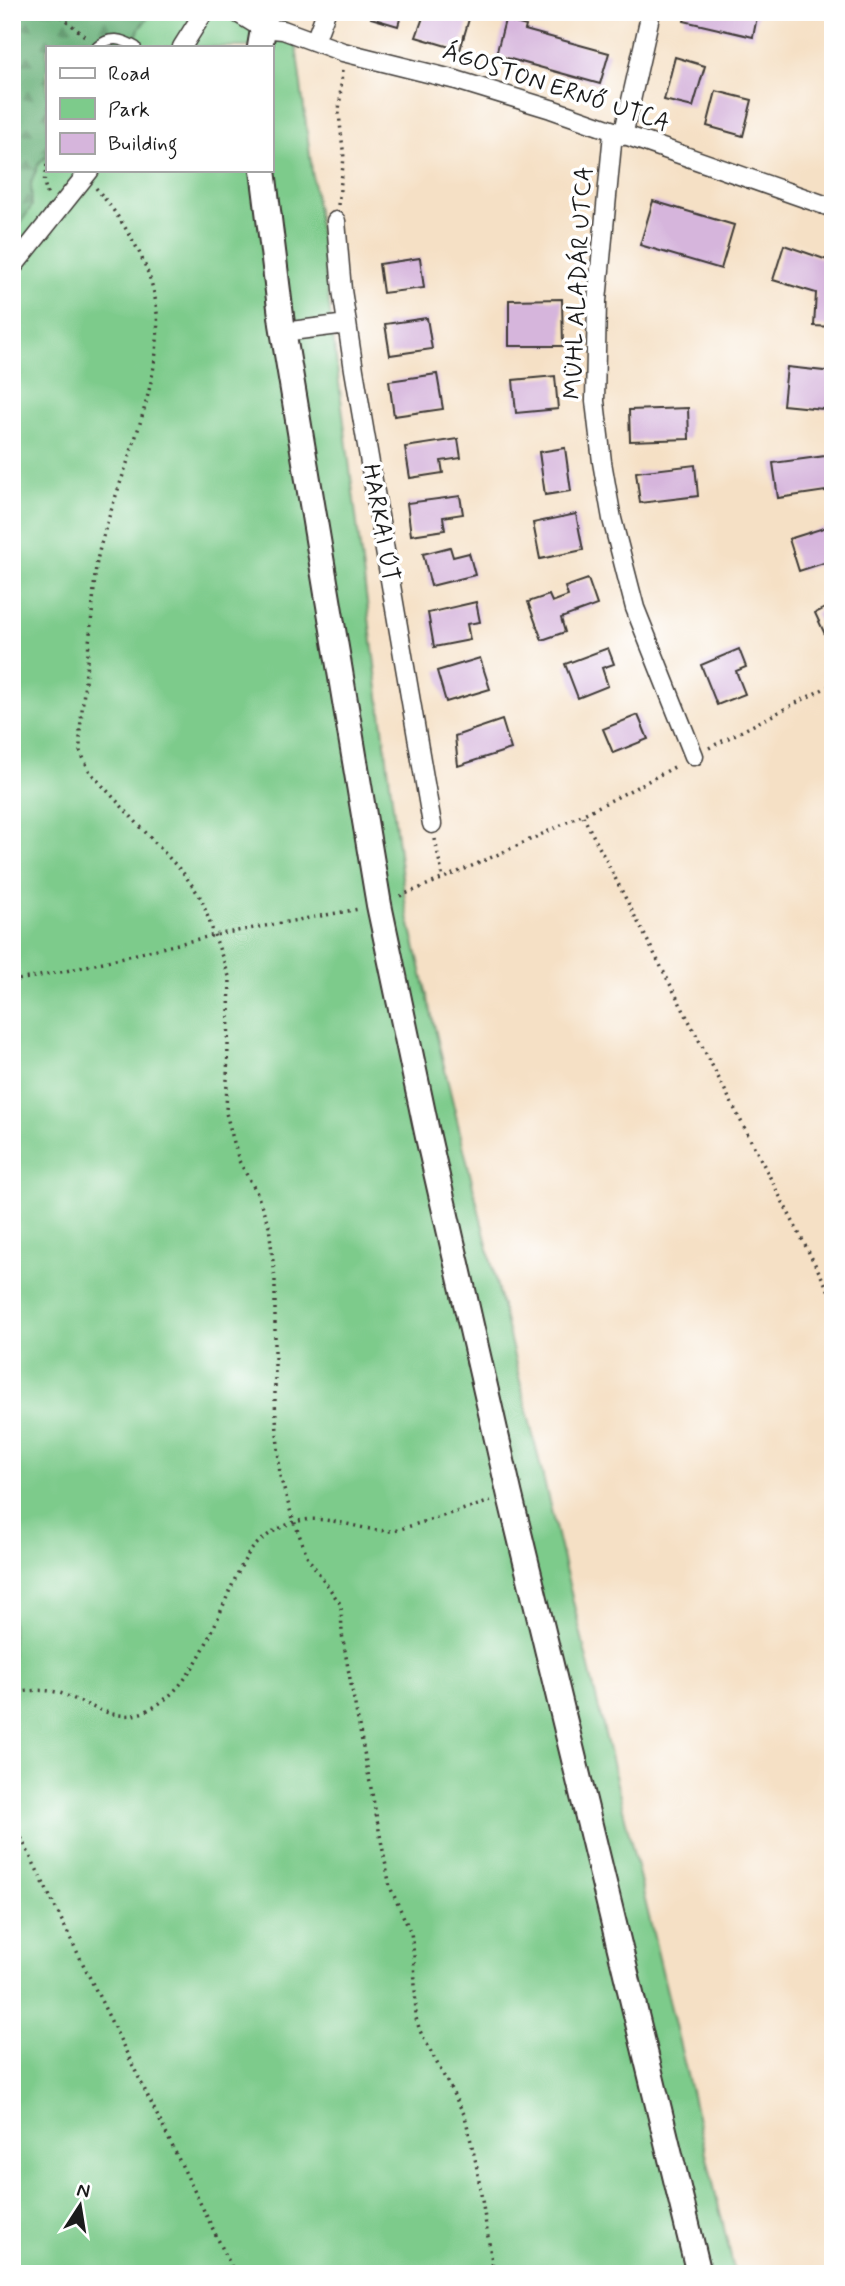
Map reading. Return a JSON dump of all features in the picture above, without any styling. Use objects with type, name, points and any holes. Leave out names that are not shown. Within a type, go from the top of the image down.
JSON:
[{"type":"main road","points":[[263,172],[297,424],[379,905],[428,1137],[510,1496],[699,2274]]},
{"type":"street","points":[[183,46],[204,12]]},
{"type":"street","points":[[236,12],[263,29]]},
{"type":"street","points":[[314,41],[326,12]]},
{"type":"street","name":"MÜHL ALADÁR UTCA","points":[[651,12],[618,134],[597,300],[595,401],[614,530],[635,608],[694,756]]},
{"type":"street","name":"ÁGOSTON ERNŐ UTCA","points":[[263,29],[283,30],[343,52],[456,80],[551,109],[833,208]]},
{"type":"street","points":[[12,268],[88,172]]},
{"type":"street","name":"HARKAI ÚT","points":[[336,221],[347,324],[432,824]]},
{"type":"street","points":[[283,332],[347,324]]},
{"type":"lane","points":[[98,46],[109,39],[124,40],[134,46]]},
{"type":"path","points":[[56,12],[96,46]]},
{"type":"path","points":[[336,221],[344,158],[339,114],[343,52]]},
{"type":"path","points":[[46,171],[44,183],[47,195],[58,208]]},
{"type":"path","points":[[88,172],[141,256],[153,290],[156,323],[155,358],[149,392],[107,517],[97,560],[80,751],[90,772],[184,874],[201,898],[230,979],[226,1113],[239,1161],[256,1191],[269,1226],[275,1279],[275,1402],[280,1476],[308,1558],[341,1605],[349,1679],[390,1887],[411,1933],[416,2018],[420,2031],[465,2116],[476,2163],[494,2274]]},
{"type":"path","points":[[12,981],[66,971],[215,935],[379,905],[583,816],[833,684]]},
{"type":"path","points":[[583,816],[833,1299]]},
{"type":"path","points":[[432,824],[443,879]]},
{"type":"path","points":[[12,1694],[48,1691],[63,1694],[96,1710],[126,1714],[144,1712],[178,1686],[194,1664],[247,1555],[261,1541],[294,1522],[317,1519],[369,1530],[394,1531],[510,1496]]},
{"type":"path","points":[[12,1819],[235,2274]]},
{"type":"green space","points":[[12,12],[152,12],[139,29],[132,46],[46,46],[46,156],[38,165],[31,183],[32,206],[12,235]]},
{"type":"green space","points":[[152,12],[272,12],[294,30],[406,908],[735,2274],[12,2274],[12,235],[31,207],[31,183],[38,165],[46,156],[46,172],[273,172],[273,46],[132,46],[139,29]]},
{"type":"building","points":[[373,12],[402,12],[398,26],[371,18]]},
{"type":"building","points":[[425,12],[447,12],[469,19],[460,50],[416,37]]},
{"type":"building","points":[[686,12],[758,12],[753,37],[684,21]]},
{"type":"building","points":[[505,20],[526,26],[525,30],[609,53],[600,84],[496,55]]},
{"type":"building","points":[[675,57],[705,66],[693,107],[664,100]]},
{"type":"building","points":[[716,91],[752,100],[743,136],[707,126]]},
{"type":"building","points":[[653,201],[734,225],[721,269],[640,245]]},
{"type":"building","points":[[784,245],[833,262],[833,327],[814,326],[816,293],[773,280]]},
{"type":"building","points":[[420,258],[424,288],[383,293],[379,264]]},
{"type":"building","points":[[562,299],[563,346],[509,346],[509,300]]},
{"type":"building","points":[[427,318],[432,349],[390,355],[385,324]]},
{"type":"building","points":[[787,367],[833,372],[833,410],[783,405]]},
{"type":"building","points":[[437,374],[443,409],[394,416],[389,381]]},
{"type":"building","points":[[555,376],[558,409],[516,413],[513,380]]},
{"type":"building","points":[[688,408],[689,439],[630,441],[629,410]]},
{"type":"building","points":[[458,439],[461,458],[441,461],[443,473],[410,478],[405,447]]},
{"type":"building","points":[[565,448],[571,491],[545,495],[539,452]]},
{"type":"building","points":[[833,455],[833,490],[778,498],[773,463]]},
{"type":"building","points":[[695,465],[698,496],[640,503],[636,472]]},
{"type":"building","points":[[460,496],[463,514],[443,517],[445,530],[411,535],[407,503]]},
{"type":"building","points":[[576,514],[583,550],[540,559],[533,523]]},
{"type":"building","points":[[833,525],[833,560],[799,571],[789,539]]},
{"type":"building","points":[[450,547],[453,557],[469,553],[475,575],[431,586],[423,554]]},
{"type":"building","points":[[588,579],[597,605],[561,618],[565,632],[542,640],[528,602],[549,595],[552,602],[568,596],[565,587]]},
{"type":"building","points":[[476,602],[480,622],[467,624],[470,640],[434,647],[428,613]]},
{"type":"building","points":[[833,604],[833,641],[829,643],[815,613]]},
{"type":"building","points":[[608,648],[614,664],[602,668],[608,686],[578,698],[565,664]]},
{"type":"building","points":[[739,649],[746,667],[736,671],[745,694],[717,705],[701,665]]},
{"type":"building","points":[[480,658],[490,689],[446,702],[437,671]]},
{"type":"building","points":[[638,715],[648,739],[613,753],[603,729]]},
{"type":"building","points":[[502,720],[511,749],[458,766],[455,736]]}]
